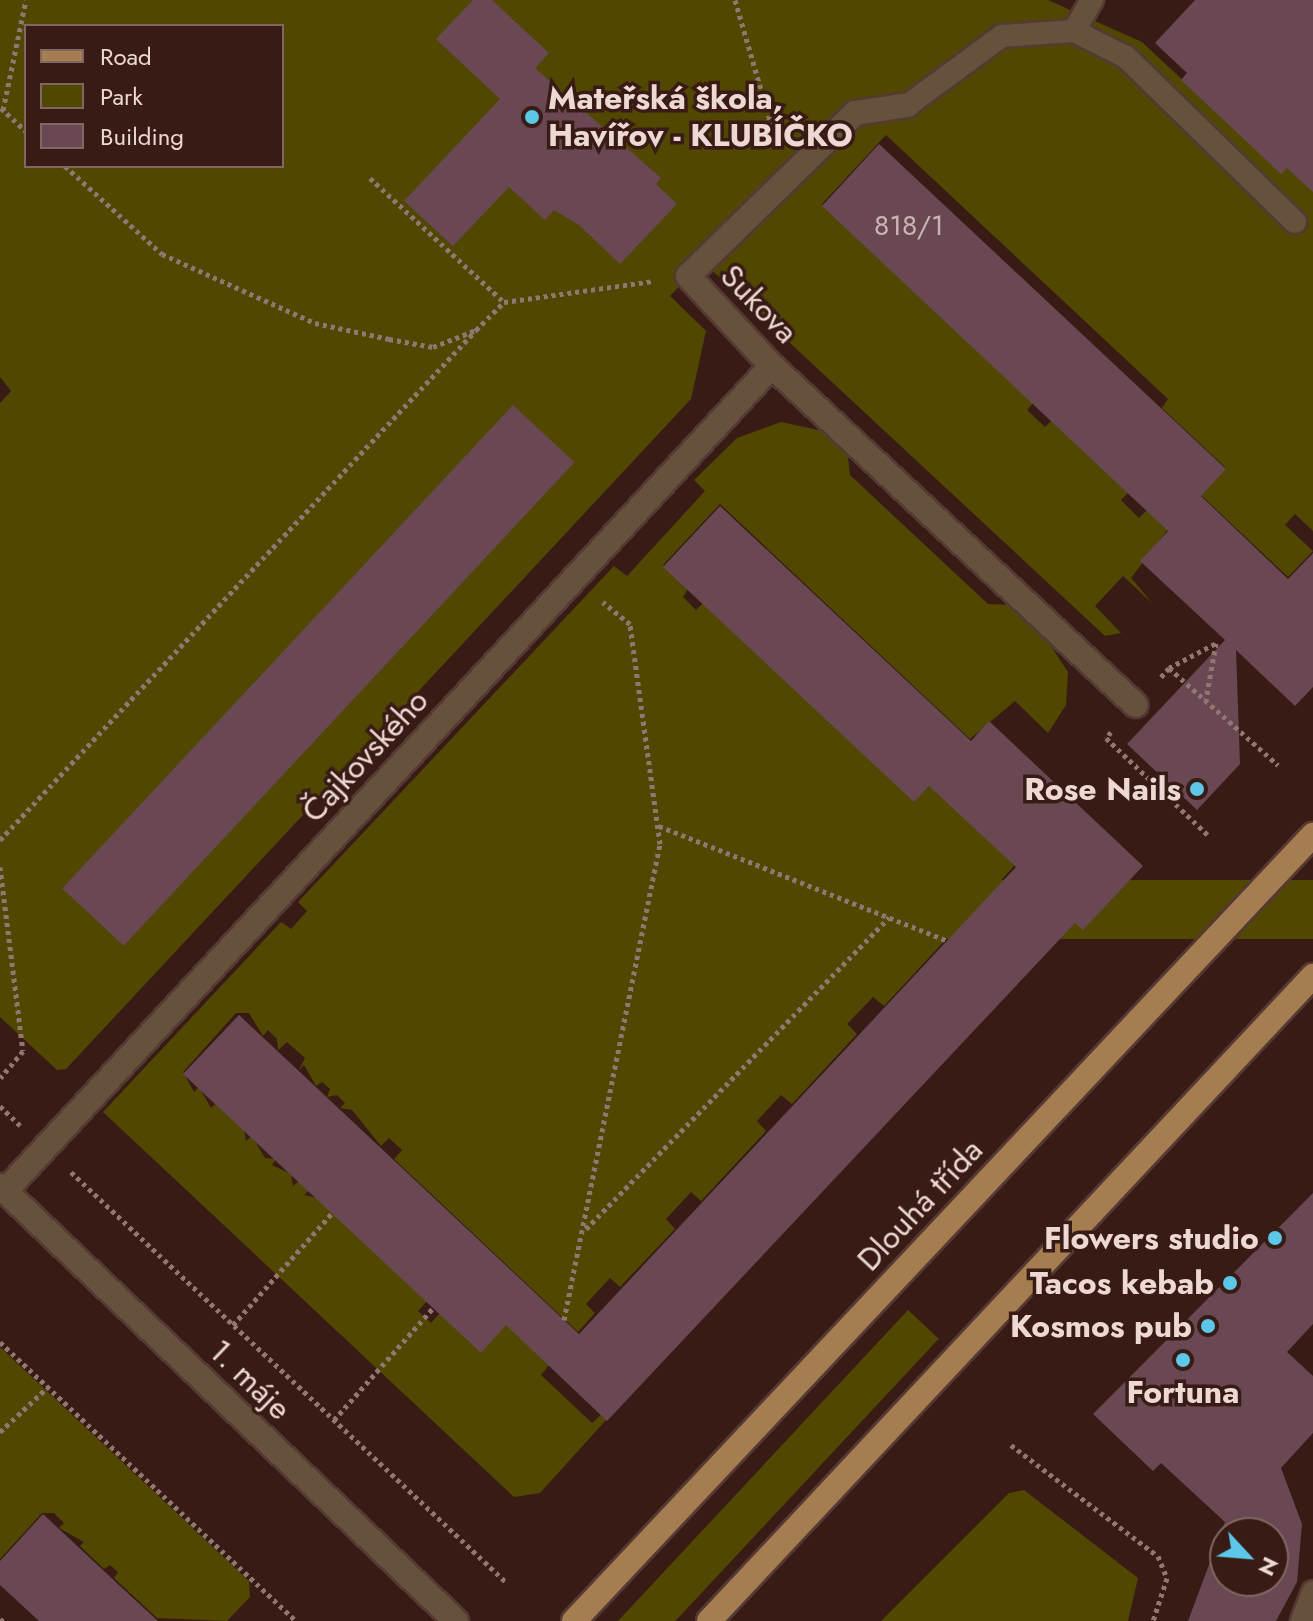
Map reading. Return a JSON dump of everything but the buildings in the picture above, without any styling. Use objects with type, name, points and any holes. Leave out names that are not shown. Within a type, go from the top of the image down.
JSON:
[{"type":"main road","name":"Dlouhá třída","points":[[574,1621],[1313,835]]},
{"type":"main road","points":[[709,1621],[1313,976]]},
{"type":"street","name":"Sukova","points":[[908,105],[855,113],[775,187],[688,276],[772,366],[1136,705]]},
{"type":"street","name":"Čajkovského","points":[[2,1188],[45,1148],[772,366]]},
{"type":"street","name":"1. máje","points":[[2,1188],[456,1621]]},
{"type":"lane","points":[[1092,0],[1074,31],[1126,57],[1295,222]]},
{"type":"lane","name":"Sukova","points":[[908,105],[1002,36],[1074,31]]},
{"type":"lane","points":[[1302,1621],[1313,1592]]},
{"type":"path","points":[[24,129],[2,108],[26,0]]},
{"type":"path","points":[[735,0],[775,125],[775,187]]},
{"type":"path","points":[[67,168],[162,254],[315,323],[433,347],[476,330]]},
{"type":"path","points":[[370,178],[504,302]]},
{"type":"path","points":[[0,840],[504,302],[688,276]]},
{"type":"path","points":[[564,1320],[586,1229],[660,844],[630,624],[574,579]]},
{"type":"path","points":[[1169,668],[1216,643],[1206,701]]},
{"type":"path","points":[[1185,682],[1278,765]]},
{"type":"path","points":[[1120,751],[1210,837]]},
{"type":"path","points":[[658,826],[946,940]]},
{"type":"path","points":[[0,867],[23,1051],[0,1078]]},
{"type":"path","points":[[586,1229],[889,917]]},
{"type":"path","points":[[0,1106],[506,1582]]},
{"type":"path","points":[[233,1325],[332,1213]]},
{"type":"path","points":[[334,1420],[433,1308]]},
{"type":"path","points":[[0,1342],[296,1621]]},
{"type":"path","points":[[0,1432],[48,1387]]},
{"type":"path","points":[[1011,1445],[1158,1556],[1167,1578],[1153,1621]]},
{"type":"green space","points":[[0,0],[1048,0],[1142,42],[1281,172],[1287,166],[1313,190],[1313,531],[1295,514],[1285,525],[1313,551],[1288,577],[1200,494],[1225,467],[1162,408],[1168,399],[886,135],[822,204],[1033,403],[1027,410],[1045,427],[1052,420],[1129,492],[1121,500],[1139,518],[1147,510],[1168,529],[1131,578],[1153,604],[1123,576],[1095,606],[1121,633],[1105,636],[703,262],[670,296],[706,331],[691,399],[66,1069],[57,1070],[0,1017],[0,403],[11,391],[0,377]]},
{"type":"green space","points":[[781,422],[823,431],[847,449],[850,475],[988,604],[1014,605],[1039,628],[1068,672],[1066,705],[1048,733],[1015,701],[970,739],[720,504],[663,565],[688,589],[683,597],[696,610],[703,603],[928,784],[1015,865],[976,908],[965,899],[940,927],[949,936],[884,1006],[873,997],[847,1024],[857,1034],[792,1104],[781,1095],[757,1121],[766,1131],[701,1201],[691,1192],[666,1219],[675,1229],[620,1287],[610,1278],[586,1304],[595,1313],[578,1332],[394,1159],[402,1150],[389,1138],[381,1146],[352,1110],[340,1108],[345,1103],[337,1095],[327,1097],[330,1089],[322,1082],[316,1086],[304,1065],[299,1070],[305,1058],[287,1042],[278,1050],[277,1039],[268,1030],[263,1036],[249,1013],[236,1013],[183,1072],[194,1092],[199,1087],[211,1108],[216,1103],[244,1129],[246,1141],[252,1136],[265,1158],[276,1159],[272,1165],[291,1174],[293,1186],[299,1181],[309,1190],[304,1195],[317,1198],[427,1301],[418,1311],[431,1323],[440,1313],[508,1322],[549,1365],[541,1375],[592,1423],[602,1414],[607,1419],[540,1493],[514,1497],[103,1112],[281,922],[291,929],[307,911],[298,902],[614,566],[627,576],[705,491],[694,480],[737,438]]},
{"type":"green space","points":[[767,880],[1313,880],[1313,939],[767,939]]},
{"type":"green space","points":[[908,1310],[939,1339],[675,1621],[618,1621]]},
{"type":"green space","points":[[0,1347],[249,1581],[250,1597],[227,1621],[157,1618],[114,1578],[118,1572],[110,1565],[104,1569],[80,1546],[84,1542],[59,1528],[64,1523],[54,1513],[42,1513],[0,1559]]},
{"type":"green space","points":[[1024,1490],[1138,1578],[1128,1621],[881,1621],[1009,1493]]},
{"type":"place","name":"Mateřská škola, Havířov - KLUBÍČKO","points":[[532,117]]},
{"type":"place","name":"Rose Nails","points":[[1197,789]]},
{"type":"place","name":"Flowers studio","points":[[1275,1238]]},
{"type":"place","name":"Tacos kebab","points":[[1230,1283]]},
{"type":"place","name":"Kosmos pub","points":[[1208,1326]]},
{"type":"place","name":"Fortuna","points":[[1183,1360]]}]
